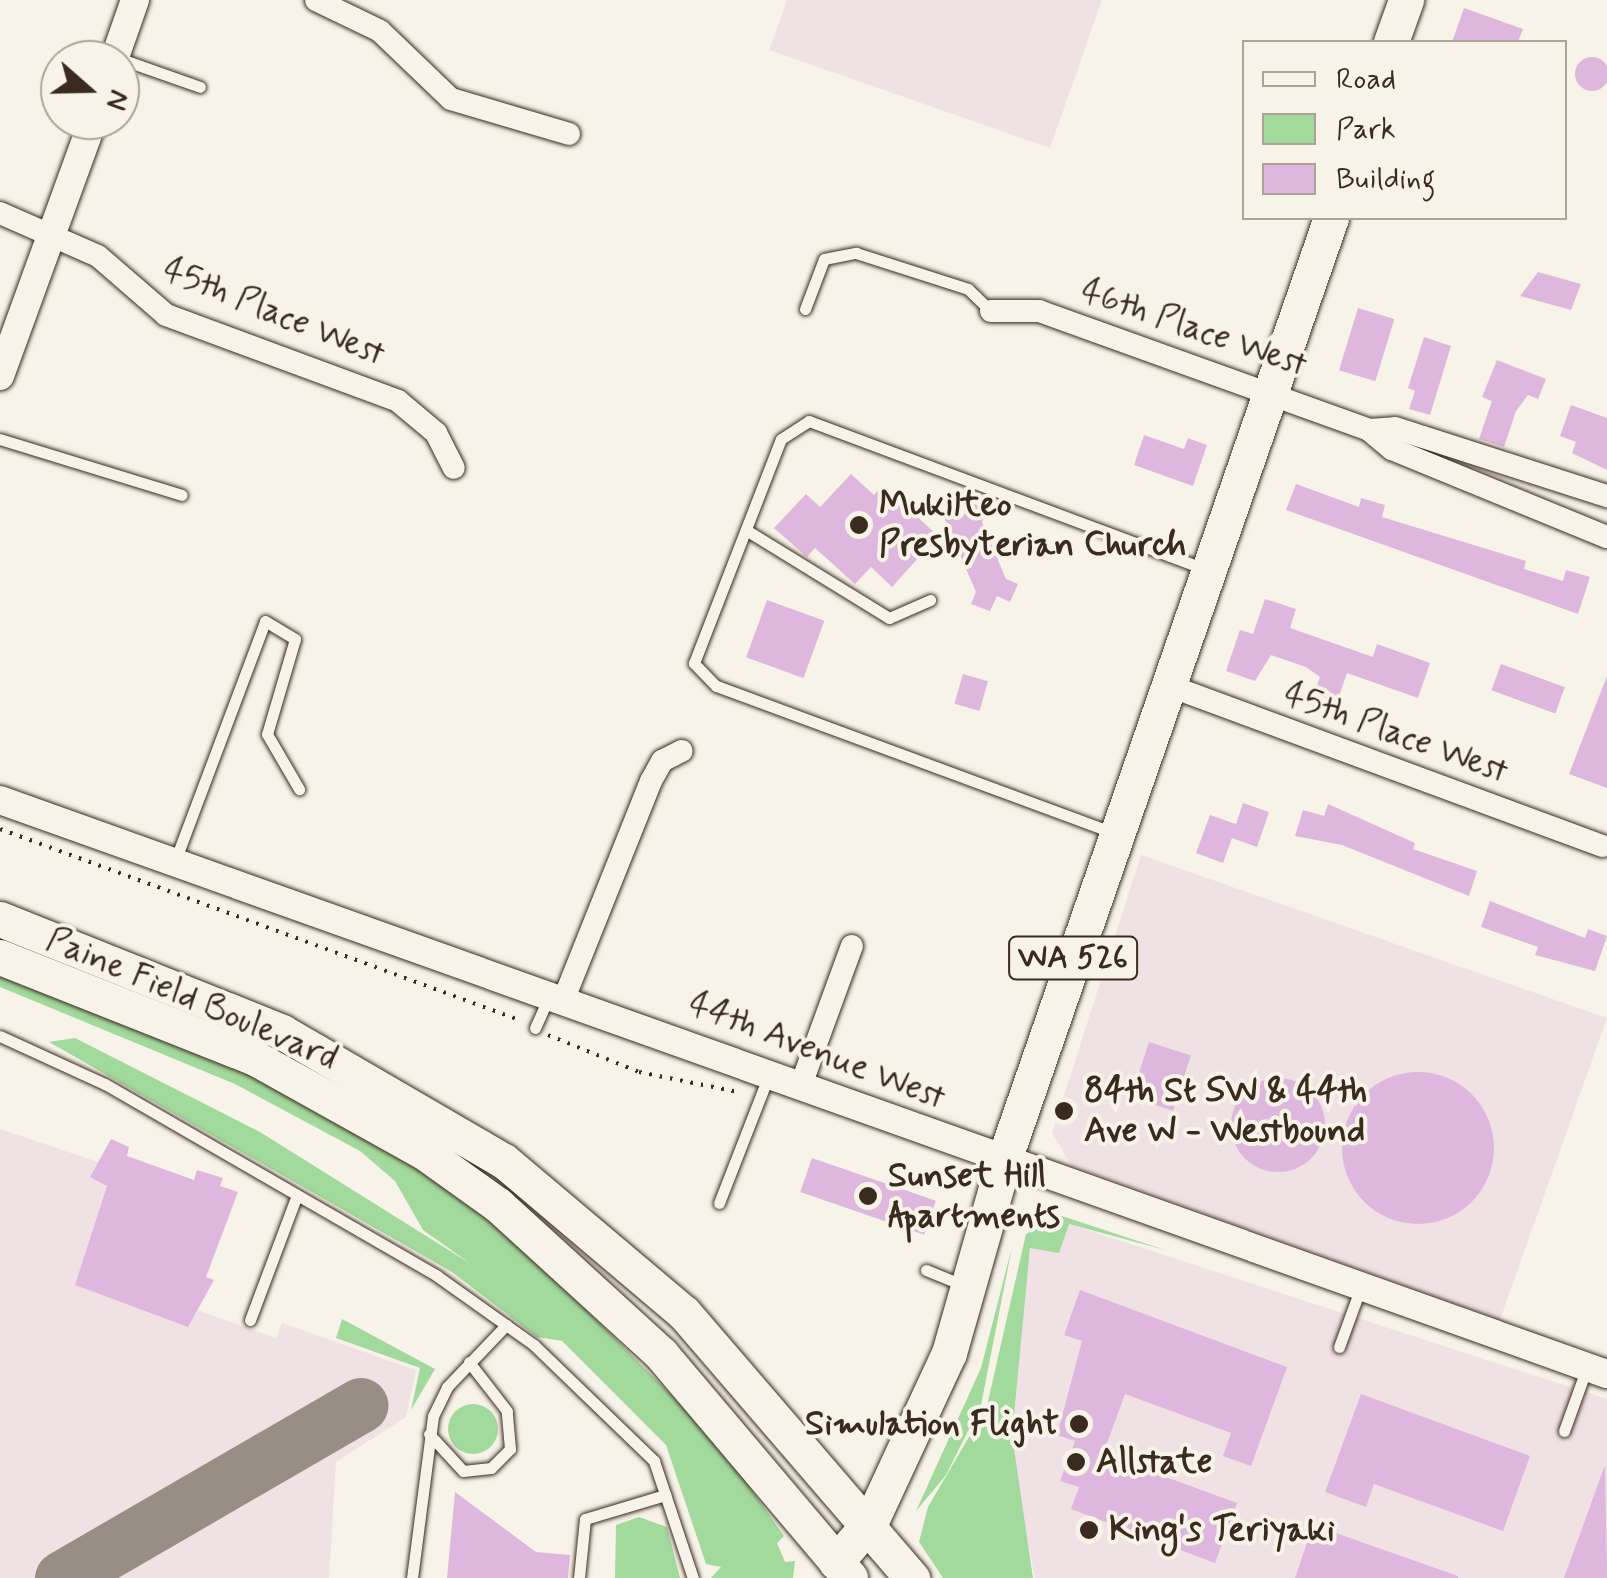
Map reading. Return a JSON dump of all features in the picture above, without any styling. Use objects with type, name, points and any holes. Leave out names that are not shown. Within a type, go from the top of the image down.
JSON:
[{"type":"main road","points":[[1393,40],[1406,0]]},
{"type":"main road","name":"WA 526","points":[[836,1573],[871,1522],[928,1408],[968,1288],[1004,1160],[1330,220]]},
{"type":"main road","name":"Paine Field Boulevard","points":[[0,919],[282,1032],[504,1162],[684,1313],[871,1522],[912,1578]]},
{"type":"main road","name":"Paine Field Boulevard","points":[[0,957],[255,1058],[439,1162],[565,1262],[660,1354],[836,1573]]},
{"type":"street","points":[[121,40],[135,0]]},
{"type":"street","points":[[316,0],[380,31],[450,99],[569,134]]},
{"type":"street","points":[[0,376],[86,140]]},
{"type":"street","name":"45th Place West","points":[[0,213],[98,256],[166,315],[398,401],[436,433],[454,468]]},
{"type":"street","name":"46th Place West","points":[[991,312],[1038,311],[1270,392],[1370,430],[1392,450],[1607,537]]},
{"type":"street","name":"46th Place West","points":[[1370,430],[1395,428],[1607,496]]},
{"type":"street","name":"45th Place West","points":[[1166,686],[1602,846]]},
{"type":"street","points":[[558,994],[651,781],[662,761],[682,751]]},
{"type":"street","name":"44th Avenue West","points":[[0,800],[558,994],[1004,1160],[1597,1370]]},
{"type":"street","points":[[801,1085],[852,946]]},
{"type":"lane","points":[[140,67],[200,87]]},
{"type":"lane","points":[[806,309],[824,258],[856,253],[968,289],[991,312]]},
{"type":"lane","points":[[1115,834],[716,686],[694,664],[781,439],[809,421],[1206,570]]},
{"type":"lane","points":[[0,438],[182,495]]},
{"type":"lane","points":[[746,530],[888,618],[930,600]]},
{"type":"lane","points":[[175,861],[265,621],[295,638],[267,734],[300,789]]},
{"type":"lane","points":[[535,1028],[558,994]]},
{"type":"lane","points":[[0,1036],[80,1070],[296,1200],[436,1276],[506,1325],[654,1462],[694,1578]]},
{"type":"lane","points":[[719,1203],[770,1073]]},
{"type":"lane","points":[[250,1320],[296,1200]]},
{"type":"lane","points":[[926,1270],[968,1288]]},
{"type":"lane","points":[[1339,1347],[1361,1287]]},
{"type":"lane","points":[[412,1578],[429,1434],[438,1402],[469,1362],[506,1325]]},
{"type":"lane","points":[[429,1434],[463,1471],[491,1468],[510,1449],[506,1411],[469,1362]]},
{"type":"lane","points":[[1564,1430],[1597,1370]]},
{"type":"lane","points":[[578,1578],[585,1519],[665,1495]]},
{"type":"path","points":[[0,830],[535,1028],[639,1072],[738,1092]]},
{"type":"shaded area","points":[[787,0],[1102,0],[1050,148],[769,50]]},
{"type":"shaded area","points":[[1141,855],[1607,1018],[1500,1320],[1071,1165],[1052,1133]]},
{"type":"shaded area","points":[[0,1129],[98,1162],[107,1186],[76,1285],[187,1326],[194,1309],[276,1338],[282,1323],[416,1370],[406,1417],[336,1462],[329,1578],[0,1578]]},
{"type":"shaded area","points":[[1069,1224],[1607,1399],[1607,1578],[1035,1578],[1008,1442],[1012,1338],[1031,1248]]},
{"type":"green space","points":[[0,974],[243,1069],[407,1160],[521,1244],[717,1441],[784,1536],[777,1543],[785,1562],[795,1561],[793,1578],[711,1578],[721,1567],[706,1564],[666,1445],[562,1341],[537,1337],[452,1272],[49,1042],[75,1038],[260,1132],[471,1264],[423,1230],[395,1181],[360,1151],[235,1084],[0,987]]},
{"type":"green space","points":[[1062,1216],[1165,1250],[1069,1224],[1059,1253],[1030,1248],[1012,1435],[1033,1578],[943,1578],[919,1542],[928,1507],[987,1406],[1026,1234]]},
{"type":"green space","points":[[1012,1247],[981,1405],[946,1475],[916,1511],[981,1368]]},
{"type":"green space","points":[[342,1319],[435,1369],[411,1410],[420,1368],[336,1338]]},
{"type":"green space","points":[[473,1404],[491,1411],[498,1429],[491,1447],[473,1454],[455,1447],[448,1429],[455,1411]]},
{"type":"green space","points":[[639,1517],[667,1527],[680,1578],[615,1578],[616,1525]]},
{"type":"building","points":[[1464,8],[1523,29],[1519,40],[1453,40]]},
{"type":"building","points":[[1592,57],[1604,62],[1608,81],[1604,86],[1592,91],[1580,86],[1575,74],[1580,62]]},
{"type":"building","points":[[1538,272],[1581,284],[1571,310],[1520,296]]},
{"type":"building","points":[[1358,308],[1394,319],[1375,381],[1339,370]]},
{"type":"building","points":[[1424,337],[1451,346],[1430,415],[1409,409],[1415,391],[1408,388]]},
{"type":"building","points":[[1497,360],[1546,379],[1538,399],[1528,395],[1516,411],[1504,447],[1479,439],[1492,401],[1482,397]]},
{"type":"building","points":[[1571,405],[1607,418],[1607,470],[1572,453],[1576,442],[1560,436]]},
{"type":"building","points":[[1144,435],[1184,449],[1188,438],[1207,445],[1193,486],[1134,465]]},
{"type":"building","points":[[851,474],[874,495],[883,485],[938,536],[892,587],[871,567],[855,584],[815,548],[807,557],[774,528],[806,494],[820,507]]},
{"type":"building","points":[[1296,484],[1359,507],[1361,498],[1385,505],[1382,517],[1526,561],[1524,569],[1563,581],[1566,570],[1590,577],[1578,614],[1286,510]]},
{"type":"building","points":[[969,502],[987,509],[982,522],[1006,579],[1018,584],[1010,602],[997,596],[990,611],[971,604],[976,592],[940,508],[963,517]]},
{"type":"building","points":[[1265,599],[1296,609],[1290,628],[1373,657],[1377,644],[1430,663],[1418,698],[1347,673],[1337,702],[1314,694],[1320,677],[1306,667],[1271,655],[1255,681],[1226,671],[1240,630],[1253,634]]},
{"type":"building","points":[[767,600],[824,621],[803,678],[746,657]]},
{"type":"building","points":[[1501,664],[1565,687],[1555,714],[1491,690]]},
{"type":"building","points":[[963,674],[988,681],[979,711],[954,704]]},
{"type":"building","points":[[1607,676],[1607,788],[1569,774]]},
{"type":"building","points":[[1243,803],[1269,812],[1257,847],[1232,838],[1223,863],[1196,853],[1210,815],[1236,824]]},
{"type":"building","points":[[1328,804],[1415,843],[1413,849],[1477,871],[1469,896],[1342,845],[1295,836],[1303,810],[1324,816]]},
{"type":"building","points":[[1490,901],[1585,938],[1588,929],[1607,936],[1595,971],[1535,955],[1538,947],[1481,927]]},
{"type":"building","points":[[1149,1042],[1191,1056],[1173,1111],[1131,1097]]},
{"type":"building","points":[[1418,1072],[1447,1078],[1472,1094],[1488,1119],[1494,1148],[1488,1177],[1472,1202],[1447,1218],[1418,1224],[1389,1218],[1364,1202],[1348,1177],[1342,1148],[1348,1119],[1364,1094],[1389,1078]]},
{"type":"building","points":[[1278,1078],[1296,1082],[1311,1092],[1321,1107],[1325,1125],[1321,1143],[1311,1158],[1296,1168],[1278,1172],[1260,1168],[1245,1158],[1235,1143],[1231,1125],[1235,1107],[1245,1092],[1260,1082]]},
{"type":"building","points":[[111,1139],[129,1147],[127,1156],[194,1180],[197,1170],[223,1178],[220,1186],[238,1192],[206,1277],[214,1280],[188,1327],[75,1285],[107,1186],[90,1177]]},
{"type":"building","name":"Sunset Hill Apartments","points":[[812,1158],[936,1201],[924,1235],[800,1192]]},
{"type":"building","points":[[1080,1290],[1287,1367],[1251,1466],[1223,1456],[1231,1433],[1125,1394],[1103,1454],[1237,1503],[1215,1563],[1071,1509],[1079,1487],[1060,1481],[1075,1441],[1057,1435],[1082,1341],[1064,1335]]},
{"type":"building","points":[[1361,1394],[1530,1456],[1503,1531],[1374,1484],[1366,1507],[1325,1492]]},
{"type":"building","points":[[1605,1465],[1607,1578],[1564,1578]]},
{"type":"building","points":[[455,1492],[536,1552],[570,1555],[568,1578],[447,1578]]},
{"type":"building","points":[[1313,1525],[1458,1576],[1458,1578],[1295,1578]]},
{"type":"taxiway","points":[[62,1578],[360,1405]]},
{"type":"place","name":"Mukilteo Presbyterian Church","points":[[859,525]]},
{"type":"place","name":"84th St SW & 44th Ave W - Westbound","points":[[1064,1111]]},
{"type":"place","name":"Sunset Hill Apartments","points":[[868,1196]]},
{"type":"place","name":"Simulation Flight","points":[[1079,1424]]},
{"type":"place","name":"Allstate","points":[[1076,1462]]},
{"type":"place","name":"King's Teriyaki","points":[[1089,1530]]}]
